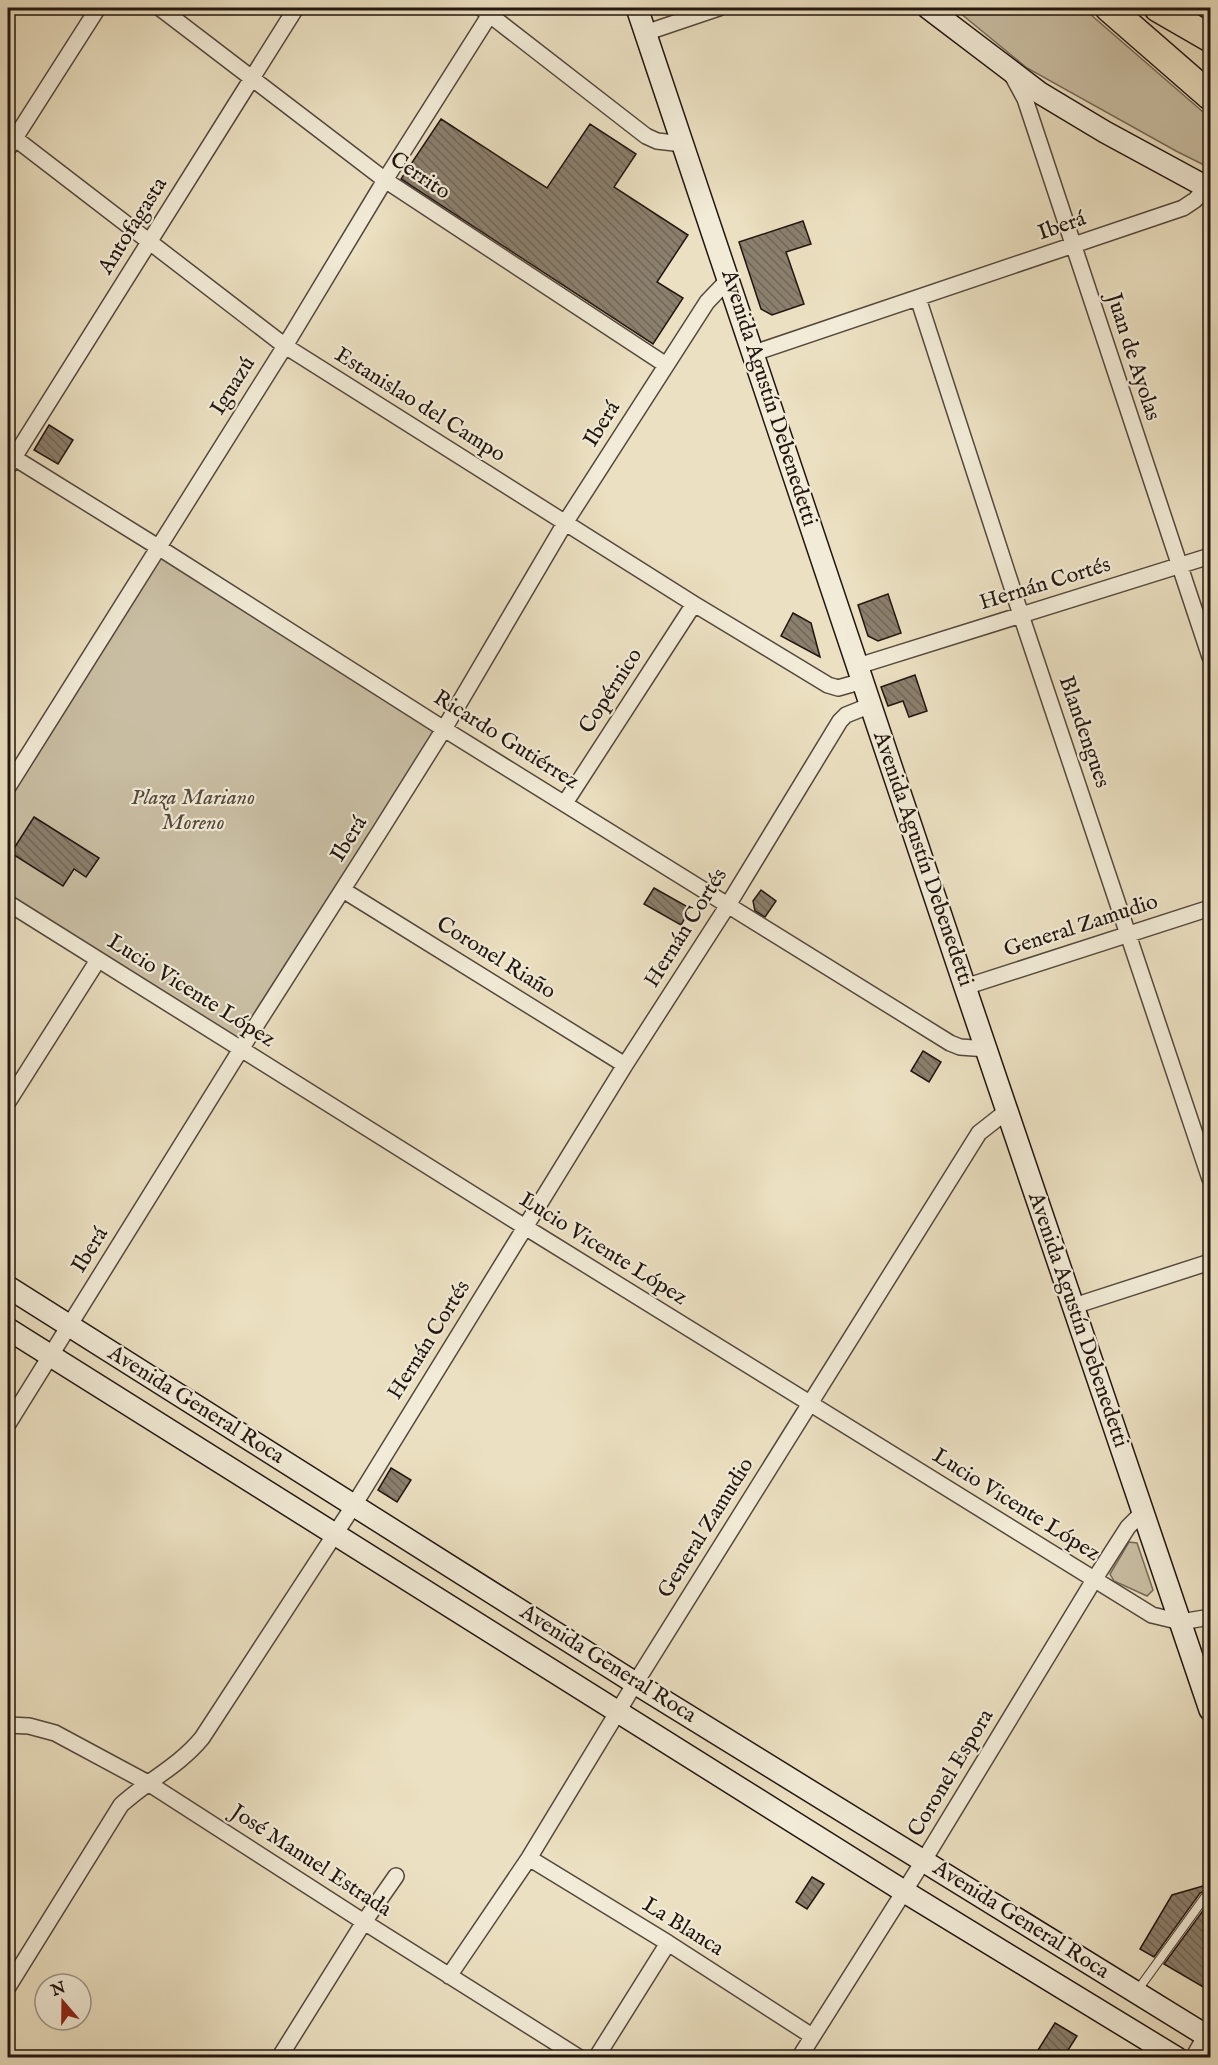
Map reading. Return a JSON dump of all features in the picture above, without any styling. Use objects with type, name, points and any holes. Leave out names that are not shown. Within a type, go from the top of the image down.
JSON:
[{"type":"highway","points":[[1109,8],[1210,96]]},
{"type":"highway","points":[[1158,8],[1210,38]]},
{"type":"main road","name":"Avenida Agustín Debenedetti","points":[[637,8],[1210,1710]]},
{"type":"main road","points":[[928,8],[1040,93],[1105,132],[1209,188]]},
{"type":"main road","name":"Avenida General Roca","points":[[8,1287],[636,1683],[1209,2033]]},
{"type":"main road","name":"Avenida General Roca","points":[[8,1329],[905,1892],[1177,2058]]},
{"type":"street","points":[[10,140],[98,8]]},
{"type":"street","name":"Cerrito","points":[[160,8],[385,180],[666,364]]},
{"type":"street","name":"Antofagasta","points":[[9,460],[149,243],[296,8]]},
{"type":"street","points":[[645,33],[719,8]]},
{"type":"street","points":[[488,10],[646,136],[657,141],[683,144]]},
{"type":"street","name":"Iguazú","points":[[8,787],[285,346],[488,10]]},
{"type":"street","name":"Juan de Ayolas","points":[[1011,72],[1025,99],[1210,657]]},
{"type":"street","name":"Estanislao del Campo","points":[[10,140],[285,346],[694,604],[828,685]]},
{"type":"street","name":"Iberá","points":[[754,353],[1182,208],[1209,188]]},
{"type":"street","name":"Iberá","points":[[8,1424],[241,1049],[444,729],[566,523],[666,364],[707,302],[729,279]]},
{"type":"street","name":"Blandengues","points":[[918,298],[1021,615],[1210,1179]]},
{"type":"street","name":"Ricardo Gutiérrez","points":[[9,460],[158,547],[444,729],[950,1043],[960,1047],[987,1049]]},
{"type":"street","name":"Hernán Cortés","points":[[828,685],[838,688],[860,673],[1021,615],[1210,556]]},
{"type":"street","name":"Copérnico","points":[[565,803],[694,604]]},
{"type":"street","name":"Hernán Cortés","points":[[8,1987],[121,1805],[181,1761],[202,1738],[354,1505],[840,721],[846,715],[871,705]]},
{"type":"street","name":"Coronel Riaño","points":[[343,890],[625,1065]]},
{"type":"street","name":"Lucio Vicente López","points":[[8,903],[1094,1580],[1152,1615],[1180,1622]]},
{"type":"street","name":"General Zamudio","points":[[965,987],[1210,908]]},
{"type":"street","points":[[8,1102],[98,960]]},
{"type":"street","name":"General Zamudio","points":[[449,1976],[529,1858],[979,1134],[1007,1111]]},
{"type":"street","points":[[1074,1306],[1210,1262]]},
{"type":"street","name":"Coronel Espora","points":[[799,2058],[905,1892],[1094,1580],[1128,1527],[1143,1512]]},
{"type":"street","points":[[1180,1622],[1210,1617]]},
{"type":"street","name":"José Manuel Estrada","points":[[8,1725],[29,1726],[55,1733],[148,1783],[580,2058]]},
{"type":"street","name":"La Blanca","points":[[529,1858],[668,1942],[812,2036]]},
{"type":"street","points":[[279,2058],[364,1922],[396,1876]]},
{"type":"street","points":[[596,2058],[668,1942]]},
{"type":"street","points":[[1192,2058],[1209,2033]]},
{"type":"lane","points":[[1137,1991],[1204,1897],[1210,1895]]},
{"type":"green space","points":[[954,8],[1083,8],[1210,118],[1210,168],[1027,68]]},
{"type":"green space","name":"Plaza Mariano Moreno","points":[[158,547],[444,729],[241,1049],[8,903],[8,787]]},
{"type":"green space","points":[[1129,1542],[1137,1543],[1153,1590],[1147,1596],[1114,1581],[1110,1574]]},
{"type":"building","points":[[441,119],[547,188],[590,124],[636,154],[614,187],[688,235],[657,282],[683,298],[653,344],[401,179]]},
{"type":"building","points":[[803,221],[811,244],[786,252],[804,304],[772,315],[761,309],[739,242]]},
{"type":"building","points":[[49,425],[73,440],[58,464],[34,450]]},
{"type":"building","points":[[888,594],[901,633],[878,641],[868,636],[858,605]]},
{"type":"building","points":[[793,613],[811,623],[820,657],[781,636]]},
{"type":"building","points":[[915,675],[927,711],[909,717],[903,701],[888,706],[881,687]]},
{"type":"building","points":[[34,817],[99,858],[86,877],[74,869],[63,886],[11,853]]},
{"type":"building","points":[[654,888],[686,906],[688,913],[681,925],[644,904]]},
{"type":"building","points":[[761,890],[776,901],[765,917],[755,911],[753,901]]},
{"type":"building","points":[[923,1051],[941,1062],[929,1082],[911,1071]]},
{"type":"building","points":[[391,1468],[411,1480],[397,1502],[378,1490]]},
{"type":"building","points":[[812,1877],[824,1884],[807,1909],[796,1902]]},
{"type":"building","points":[[1210,1884],[1210,1889],[1200,1893],[1154,1957],[1140,1949],[1172,1895]]},
{"type":"building","points":[[1210,1901],[1210,1991],[1164,1964]]},
{"type":"building","points":[[1055,2023],[1077,2036],[1063,2058],[1033,2058]]}]
